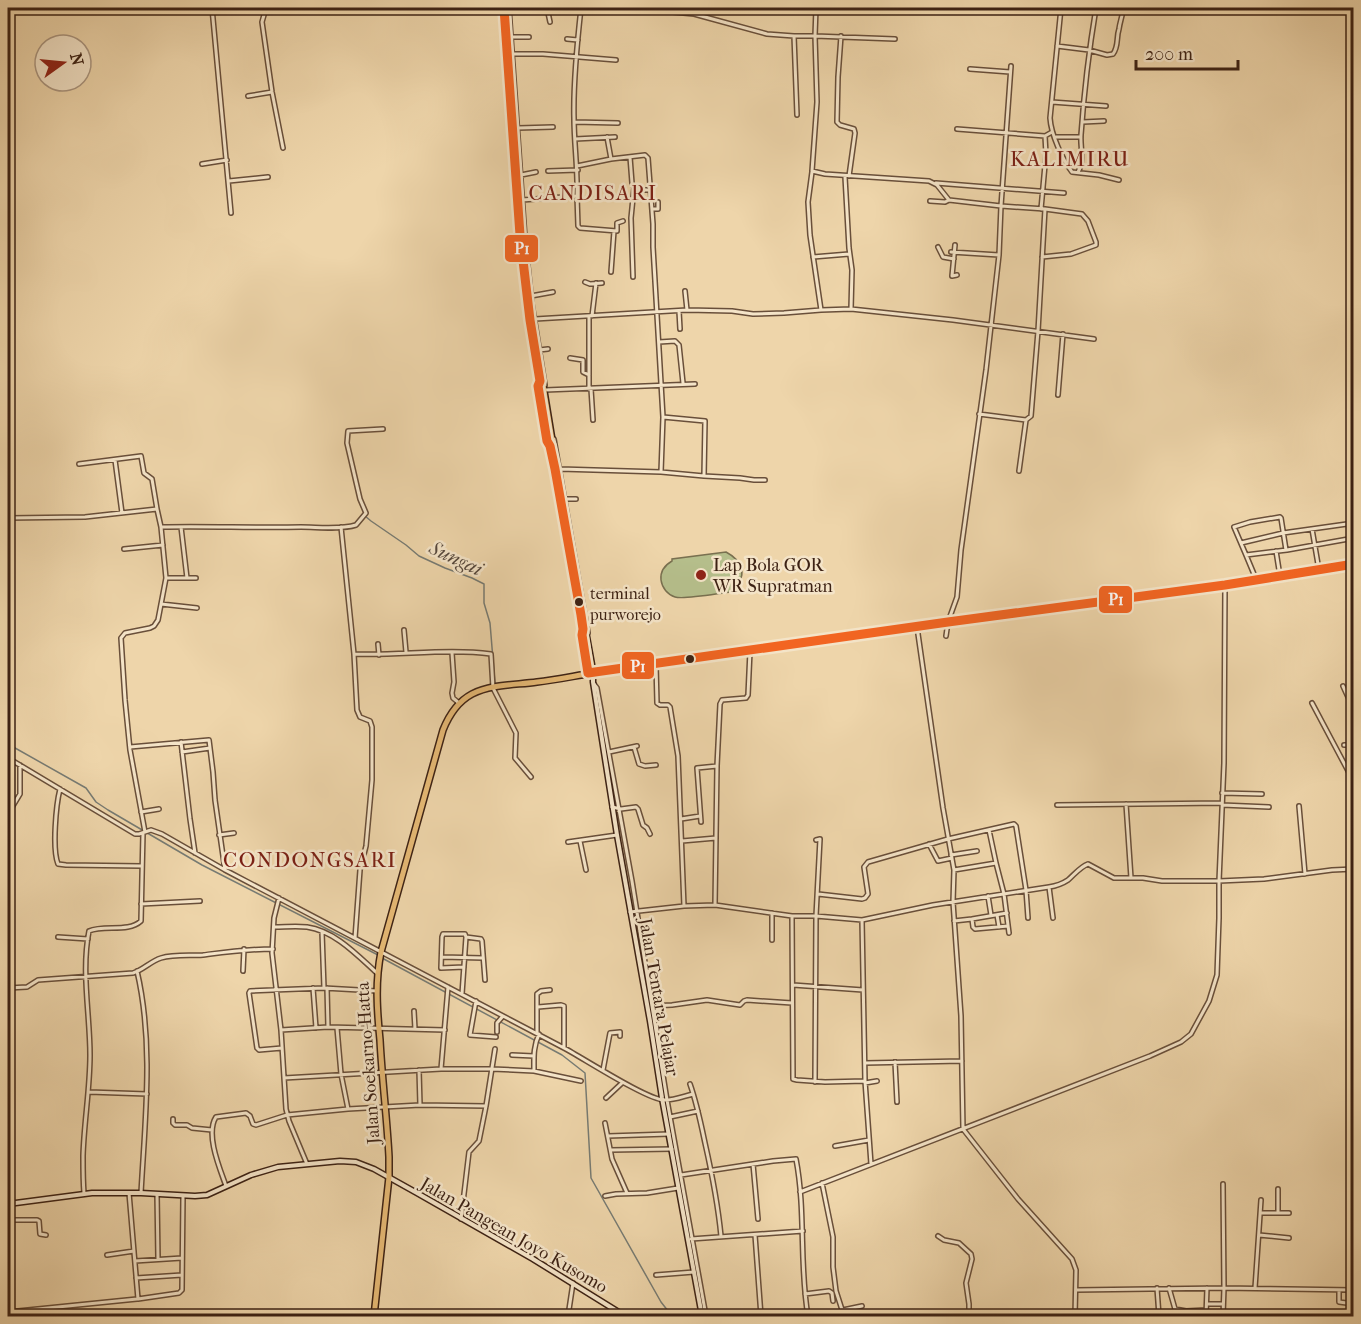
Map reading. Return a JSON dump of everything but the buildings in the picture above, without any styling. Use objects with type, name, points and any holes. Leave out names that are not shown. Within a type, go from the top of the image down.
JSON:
[{"type":"highway","points":[[504,8],[509,37],[529,296],[540,381],[538,386],[547,441],[557,469],[583,629],[582,635],[590,673]]},
{"type":"highway","points":[[540,381],[545,390],[552,440],[550,446]]},
{"type":"highway","points":[[583,629],[589,652],[590,673]]},
{"type":"highway","points":[[459,703],[474,693],[493,688],[590,673]]},
{"type":"highway","name":"Jalan Soekarno-Hatta","points":[[374,1317],[389,1177],[376,991],[378,973],[443,730],[447,719],[459,703]]},
{"type":"main road","points":[[590,673],[1225,585],[1353,564]]},
{"type":"main road","name":"Jalan Tentara Pelajar","points":[[590,673],[607,752],[612,807],[630,912],[650,1006],[669,1134],[678,1175],[678,1188],[704,1317]]},
{"type":"main road","name":"Jalan Pangean Joyo Kusomo","points":[[8,1204],[84,1193],[207,1195],[278,1167],[340,1161],[356,1162],[389,1177],[573,1283],[625,1317]]},
{"type":"street","points":[[212,8],[231,213]]},
{"type":"street","points":[[266,8],[262,22],[282,148]]},
{"type":"street","points":[[509,8],[509,37],[529,37]]},
{"type":"street","points":[[547,8],[550,22]]},
{"type":"street","points":[[581,8],[574,95],[579,227],[614,231]]},
{"type":"street","points":[[630,8],[694,14],[767,34],[895,39]]},
{"type":"street","points":[[816,8],[818,102],[808,202],[810,235],[821,310]]},
{"type":"street","points":[[1061,8],[1050,118],[1052,132],[1071,171],[1119,180]]},
{"type":"street","points":[[1078,172],[1082,162],[1081,137],[1089,50],[1096,8]]},
{"type":"street","points":[[1057,46],[1107,55],[1113,54],[1118,43],[1123,8]]},
{"type":"street","points":[[794,36],[797,115]]},
{"type":"street","points":[[841,36],[837,122],[855,130],[847,176],[849,254],[852,270],[851,309]]},
{"type":"street","points":[[567,39],[578,40]]},
{"type":"street","points":[[510,54],[616,60]]},
{"type":"street","points":[[946,636],[948,622],[957,597],[958,568],[986,370],[999,255],[1011,66]]},
{"type":"street","points":[[970,69],[1010,72]]},
{"type":"street","points":[[248,96],[272,92]]},
{"type":"street","points":[[1052,102],[1106,106]]},
{"type":"street","points":[[574,122],[618,123]]},
{"type":"street","points":[[1083,122],[1104,122]]},
{"type":"street","points":[[515,127],[553,127]]},
{"type":"street","points":[[957,129],[1045,136],[1052,132]]},
{"type":"street","points":[[1019,471],[1026,420],[1031,416],[1038,331],[1045,136]]},
{"type":"street","points":[[607,137],[611,159]]},
{"type":"street","points":[[575,139],[615,137]]},
{"type":"street","points":[[1055,137],[1081,137]]},
{"type":"street","points":[[548,171],[578,168],[611,159],[647,155],[651,190],[663,417],[661,472]]},
{"type":"street","points":[[630,157],[634,188],[631,218],[633,277]]},
{"type":"street","points":[[202,164],[227,160]]},
{"type":"street","points":[[812,171],[847,176],[1064,193]]},
{"type":"street","points":[[518,176],[536,172]]},
{"type":"street","points":[[229,181],[268,177]]},
{"type":"street","points":[[934,183],[949,200]]},
{"type":"street","points":[[634,188],[651,190]]},
{"type":"street","points":[[520,200],[577,196]]},
{"type":"street","points":[[930,201],[949,200],[1082,214],[1088,221],[1096,245],[1071,254],[1042,257]]},
{"type":"street","points":[[652,209],[658,209],[658,202]]},
{"type":"street","points":[[611,272],[614,231],[617,231],[617,223],[623,221]]},
{"type":"street","points":[[955,245],[952,276],[957,276]]},
{"type":"street","points":[[938,247],[943,257],[954,259]]},
{"type":"street","points":[[953,252],[999,255]]},
{"type":"street","points":[[813,257],[849,254]]},
{"type":"street","points":[[585,282],[602,283]]},
{"type":"street","points":[[593,420],[589,375],[591,316],[596,283]]},
{"type":"street","points":[[686,291],[687,310]]},
{"type":"street","points":[[529,296],[553,292]]},
{"type":"street","points":[[532,320],[687,310],[732,311],[753,315],[851,309],[1094,339]]},
{"type":"street","points":[[679,311],[680,329]]},
{"type":"street","points":[[1058,395],[1064,334]]},
{"type":"street","points":[[659,342],[675,341],[679,345],[683,383]]},
{"type":"street","points":[[548,349],[537,350],[557,469],[661,472],[765,480]]},
{"type":"street","points":[[570,358],[583,360],[583,372],[589,375]]},
{"type":"street","points":[[545,390],[695,384]]},
{"type":"street","points":[[979,414],[1026,420]]},
{"type":"street","points":[[663,417],[705,421],[705,476]]},
{"type":"street","points":[[161,527],[341,527],[356,525],[366,513],[360,499],[347,443],[348,431],[383,429]]},
{"type":"street","points":[[79,464],[141,456],[144,473],[152,479],[161,527],[166,578],[158,620],[154,626],[125,633],[121,638],[124,700],[144,832],[141,921],[139,924],[125,927],[95,929],[89,931],[87,939],[86,977],[90,1044],[83,1156],[84,1193]]},
{"type":"street","points":[[115,460],[122,513]]},
{"type":"street","points":[[576,499],[562,499],[591,649],[589,652]]},
{"type":"street","points":[[8,518],[57,518],[157,509]]},
{"type":"street","points":[[1256,579],[1234,527],[1280,517],[1287,550]]},
{"type":"street","points":[[1240,543],[1283,533],[1353,523]]},
{"type":"street","points":[[181,527],[187,578]]},
{"type":"street","points":[[341,527],[358,715],[370,721],[372,727],[372,780],[366,846],[360,870],[355,938]]},
{"type":"street","points":[[1312,529],[1319,570]]},
{"type":"street","points":[[1246,555],[1353,538]]},
{"type":"street","points":[[124,549],[163,545]]},
{"type":"street","points":[[1276,551],[1280,576]]},
{"type":"street","points":[[166,578],[196,578]]},
{"type":"street","points":[[800,1192],[1150,1056],[1181,1042],[1191,1034],[1209,1000],[1217,975],[1224,763],[1225,585]]},
{"type":"street","points":[[161,604],[197,608]]},
{"type":"street","points":[[917,627],[954,870],[953,902],[961,1016],[963,1129],[1018,1199],[1072,1259],[1076,1270],[1075,1317]]},
{"type":"street","points":[[404,630],[406,652]]},
{"type":"street","points":[[378,644],[379,655]]},
{"type":"street","points":[[715,905],[720,704],[722,700],[746,698],[748,695],[750,650]]},
{"type":"street","points":[[354,654],[379,655],[406,652],[491,654],[493,688],[515,730],[515,758],[531,777]]},
{"type":"street","points":[[452,653],[454,682],[452,693],[453,698],[459,703]]},
{"type":"street","points":[[656,663],[657,703],[669,706],[676,739],[684,906]]},
{"type":"street","points":[[1343,686],[1353,710]]},
{"type":"street","points":[[1312,703],[1353,782]]},
{"type":"street","points":[[130,747],[208,740],[225,870]]},
{"type":"street","points":[[181,742],[195,853]]},
{"type":"street","points":[[1344,745],[1353,745]]},
{"type":"street","points":[[656,765],[639,764],[635,746],[607,752],[637,911],[650,1006],[707,1000],[740,1005],[747,1000],[792,1003]]},
{"type":"street","points":[[182,752],[210,748]]},
{"type":"street","points":[[8,758],[135,834],[151,830],[162,834],[225,870],[355,938],[381,955],[476,1001],[502,1019],[538,1034],[623,1082],[665,1100],[693,1094]]},
{"type":"street","points":[[9,858],[11,809],[20,794],[20,765]]},
{"type":"street","points":[[701,822],[697,768],[717,766]]},
{"type":"street","points":[[60,789],[57,809],[58,864],[142,866]]},
{"type":"street","points":[[1222,793],[1262,795]]},
{"type":"street","points":[[1126,804],[1131,878]]},
{"type":"street","points":[[1057,805],[1222,804],[1269,807]]},
{"type":"street","points":[[1299,806],[1305,874]]},
{"type":"street","points":[[612,807],[625,809],[636,807],[643,825],[650,834]]},
{"type":"street","points":[[141,812],[159,809]]},
{"type":"street","points":[[681,819],[700,816]]},
{"type":"street","points":[[818,894],[865,898],[868,894],[864,867],[866,864],[929,844],[1014,824],[1026,890],[1028,918]]},
{"type":"street","points":[[989,830],[1005,894],[1009,933]]},
{"type":"street","points":[[219,836],[234,833]]},
{"type":"street","points":[[568,842],[617,835]]},
{"type":"street","points":[[682,841],[716,838]]},
{"type":"street","points":[[815,1082],[816,916],[820,839],[816,840]]},
{"type":"street","points":[[580,841],[586,870]]},
{"type":"street","points":[[929,844],[938,861],[977,851]]},
{"type":"street","points":[[954,870],[996,863]]},
{"type":"street","points":[[630,912],[715,905],[772,914],[862,920],[953,902],[1059,885],[1088,864],[1114,878],[1143,878],[1162,881],[1264,879],[1353,869]]},
{"type":"street","points":[[1048,887],[1053,918]]},
{"type":"street","points":[[988,896],[991,916]]},
{"type":"street","points":[[279,898],[274,918],[273,949],[287,1115],[307,1164]]},
{"type":"street","points":[[141,904],[200,901]]},
{"type":"street","points":[[954,921],[1007,913]]},
{"type":"street","points":[[772,914],[772,940]]},
{"type":"street","points":[[998,915],[999,927]]},
{"type":"street","points":[[792,916],[793,1079],[815,1082],[877,1082]]},
{"type":"street","points":[[972,919],[974,929],[1008,926]]},
{"type":"street","points":[[862,920],[864,1063],[871,1164]]},
{"type":"street","points":[[274,927],[308,927],[322,932],[345,945],[378,973]]},
{"type":"street","points":[[322,932],[328,1028]]},
{"type":"street","points":[[462,994],[464,968],[464,958],[466,938],[465,934],[442,934],[441,969],[464,968]]},
{"type":"street","points":[[58,936],[87,939]]},
{"type":"street","points":[[466,938],[482,941],[485,980]]},
{"type":"street","points":[[8,988],[27,987],[38,980],[138,971],[157,959],[165,957],[273,949]]},
{"type":"street","points":[[243,971],[244,950]]},
{"type":"street","points":[[441,957],[483,958]]},
{"type":"street","points":[[138,971],[145,1016],[147,1094],[141,1193]]},
{"type":"street","points":[[792,986],[863,990]]},
{"type":"street","points":[[441,1069],[448,987]]},
{"type":"street","points":[[313,988],[316,1028]]},
{"type":"street","points":[[282,1048],[257,1049],[249,993],[252,990],[326,988],[376,991]]},
{"type":"street","points":[[534,1071],[538,1034],[538,992],[550,990]]},
{"type":"street","points":[[476,1001],[470,1035],[496,1037]]},
{"type":"street","points":[[538,1007],[564,1006],[564,1048]]},
{"type":"street","points":[[414,1011],[414,1029]]},
{"type":"street","points":[[496,1032],[497,1023],[502,1019]]},
{"type":"street","points":[[281,1030],[316,1028],[445,1030]]},
{"type":"street","points":[[337,1028],[341,1074],[348,1109]]},
{"type":"street","points":[[603,1070],[610,1033],[620,1032],[621,1036]]},
{"type":"street","points":[[461,1219],[469,1152],[479,1141],[495,1049]]},
{"type":"street","points":[[512,1054],[534,1056]]},
{"type":"street","points":[[864,1063],[962,1061]]},
{"type":"street","points":[[895,1062],[897,1102]]},
{"type":"street","points":[[284,1078],[441,1069],[492,1069],[534,1071],[581,1081]]},
{"type":"street","points":[[419,1070],[420,1105]]},
{"type":"street","points":[[606,1098],[623,1082]]},
{"type":"street","points":[[690,1084],[718,1205],[721,1236]]},
{"type":"street","points":[[88,1092],[147,1094]]},
{"type":"street","points":[[665,1100],[670,1117],[678,1175],[704,1317]]},
{"type":"street","points":[[226,1186],[216,1156],[212,1130],[216,1117],[246,1113],[256,1125],[287,1115],[348,1109],[420,1105],[486,1106]]},
{"type":"street","points":[[670,1117],[698,1111]]},
{"type":"street","points":[[173,1119],[175,1125],[212,1130]]},
{"type":"street","points":[[605,1123],[612,1159],[627,1193]]},
{"type":"street","points":[[608,1136],[669,1134]]},
{"type":"street","points":[[835,1146],[869,1140]]},
{"type":"street","points":[[610,1150],[672,1149]]},
{"type":"street","points":[[678,1175],[796,1159],[808,1317]]},
{"type":"street","points":[[753,1164],[758,1220]]},
{"type":"street","points":[[822,1183],[833,1237],[836,1291],[844,1317]]},
{"type":"street","points":[[1222,1184],[1223,1317]]},
{"type":"street","points":[[605,1196],[678,1188]]},
{"type":"street","points":[[1278,1190],[1278,1213]]},
{"type":"street","points":[[129,1193],[138,1299]]},
{"type":"street","points":[[157,1194],[158,1259]]},
{"type":"street","points":[[8,1312],[179,1293],[182,1290],[183,1196]]},
{"type":"street","points":[[1255,1288],[1261,1200]]},
{"type":"street","points":[[1261,1213],[1289,1213]]},
{"type":"street","points":[[8,1220],[37,1220],[40,1234],[46,1235]]},
{"type":"street","points":[[690,1239],[803,1231]]},
{"type":"street","points":[[755,1235],[761,1317]]},
{"type":"street","points":[[1259,1235],[1289,1239]]},
{"type":"street","points":[[938,1236],[944,1240],[959,1243],[971,1254],[972,1259],[966,1283],[969,1317]]},
{"type":"street","points":[[107,1255],[134,1251]]},
{"type":"street","points":[[135,1262],[182,1258]]},
{"type":"street","points":[[656,1275],[694,1272]]},
{"type":"street","points":[[136,1278],[182,1275]]},
{"type":"street","points":[[568,1317],[573,1283]]},
{"type":"street","points":[[1076,1290],[1157,1288],[1353,1290]]},
{"type":"street","points":[[1157,1288],[1159,1317]]},
{"type":"street","points":[[1169,1288],[1174,1309],[1206,1310]]},
{"type":"street","points":[[1206,1317],[1207,1288]]},
{"type":"street","points":[[1339,1290],[1339,1302],[1353,1304]]},
{"type":"street","points":[[805,1294],[829,1291],[832,1293],[833,1301]]},
{"type":"street","points":[[1206,1304],[1223,1304]]},
{"type":"street","points":[[843,1310],[862,1306]]},
{"type":"green space","name":"Lap Bola GOR WR Supratman","points":[[726,552],[736,560],[742,570],[740,580],[731,592],[680,598],[670,595],[664,588],[661,574],[672,559]]},
{"type":"waterway","name":"Sungai","points":[[365,516],[419,556],[484,584],[484,603],[490,623],[495,684]]},
{"type":"waterway","points":[[8,744],[86,788],[96,802],[108,810],[202,865],[378,955]]},
{"type":"waterway","points":[[382,958],[562,1055],[585,1073],[591,1178],[661,1302],[672,1316]]},
{"type":"transit line","name":"P1","points":[[504,8],[520,235],[540,381],[538,386],[581,615],[588,673],[1225,585],[1354,564]]},
{"type":"place","name":"Lap Bola GOR WR Supratman","points":[[701,575]]},
{"type":"place","name":"terminal purworejo","points":[[579,602]]},
{"type":"district","name":"KALIMIRU","points":[[1070,159]]},
{"type":"district","name":"CANDISARI","points":[[593,193]]},
{"type":"district","name":"CONDONGSARI","points":[[310,860]]}]
